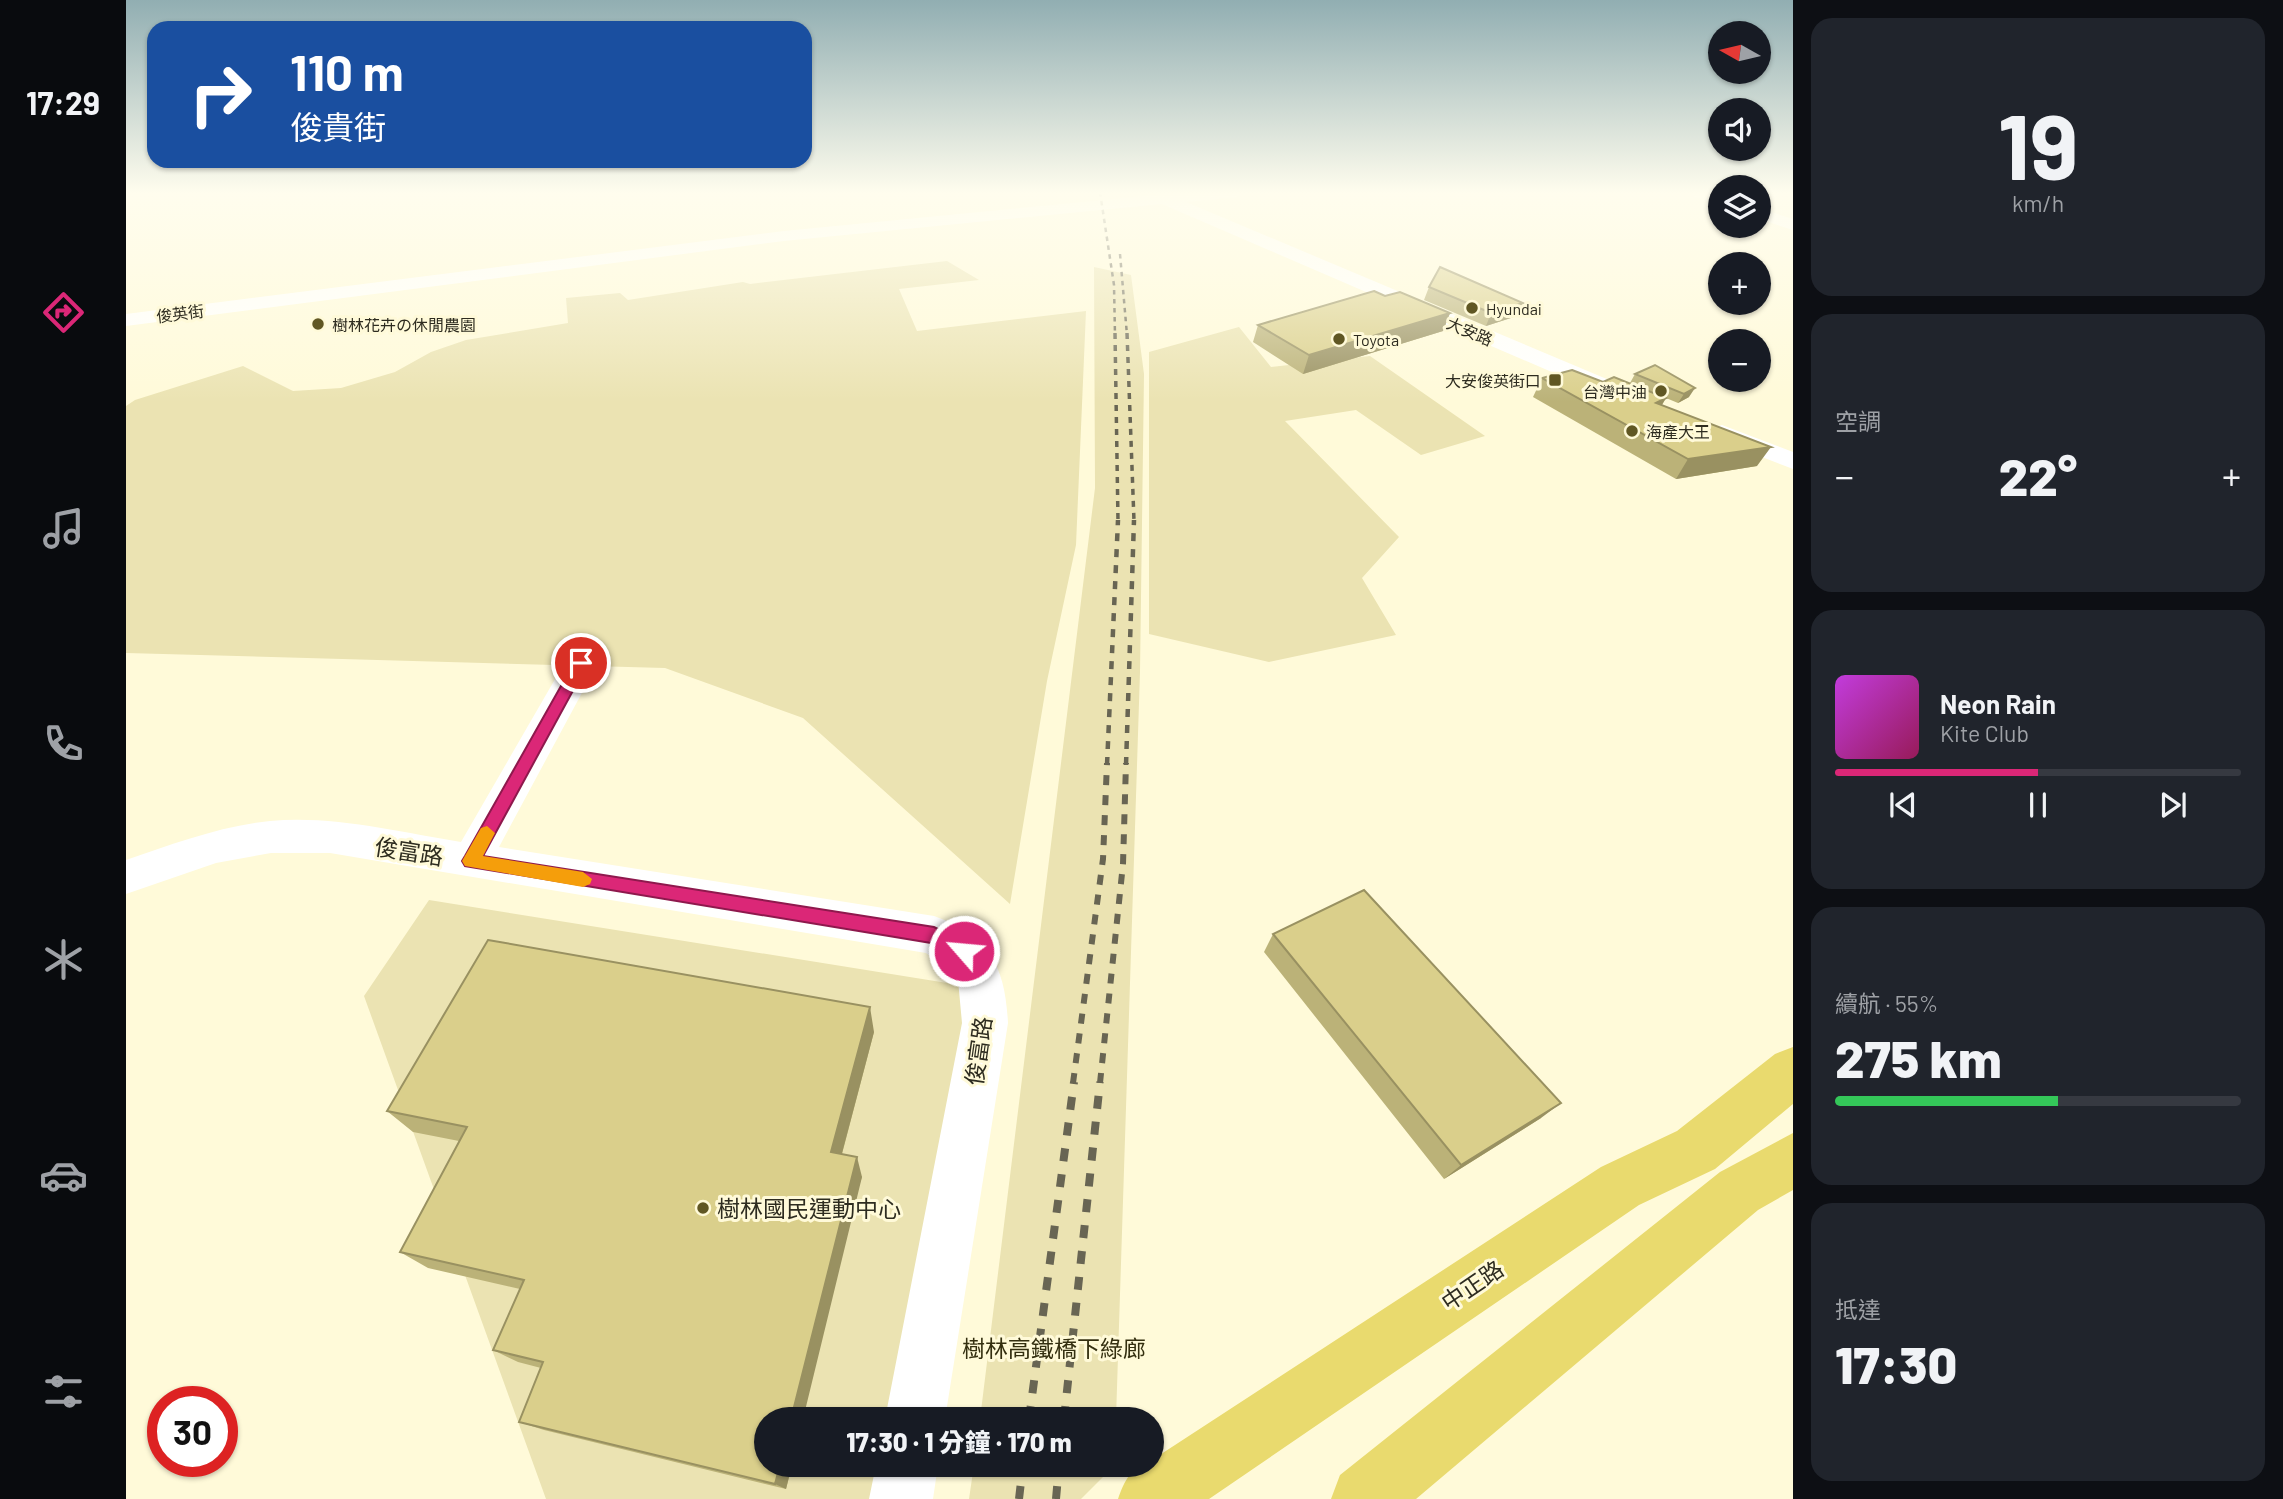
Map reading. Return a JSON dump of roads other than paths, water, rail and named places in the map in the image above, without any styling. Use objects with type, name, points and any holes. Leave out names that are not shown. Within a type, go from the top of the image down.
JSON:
[{"type":"main road","name":"中正路","points":[[1151,1499],[1620,1186],[1696,1150],[1793,1072]]},
{"type":"main road","points":[[1696,1150],[1793,1099]]},
{"type":"main road","points":[[1364,1499],[1739,1192],[1793,1136]]},
{"type":"main road","points":[[1739,1192],[1793,1160]]},
{"type":"street","name":"俊英街","points":[[126,320],[582,262]]},
{"type":"street","name":"大安路","points":[[1311,262],[1460,327],[1628,395]]},
{"type":"street","points":[[1704,426],[1793,461]]},
{"type":"street","points":[[471,861],[581,663]]},
{"type":"street","name":"俊富路","points":[[126,877],[215,847],[271,837],[330,837],[934,935],[964,951],[984,982],[985,1023],[917,1407]]},
{"type":"street","points":[[901,1499],[906,1477]]},
{"type":"railway","points":[[1111,262],[1115,335]]},
{"type":"railway","points":[[1121,262],[1127,335]]},
{"type":"railway","points":[[1115,333],[1118,520]]},
{"type":"railway","points":[[1127,333],[1134,521]]},
{"type":"railway","points":[[1107,765],[1118,520]]},
{"type":"railway","points":[[1126,765],[1134,521]]},
{"type":"railway","points":[[1073,1083],[1103,859],[1107,763]]},
{"type":"railway","points":[[1100,1083],[1123,864],[1126,763]]},
{"type":"railway","points":[[1031,1407],[1074,1082]]},
{"type":"railway","points":[[1065,1407],[1100,1082]]},
{"type":"railway","points":[[1019,1499],[1022,1477]]},
{"type":"railway","points":[[1056,1499],[1058,1477]]},
{"type":"place","name":"Hyundai","points":[[1472,308]]},
{"type":"place","name":"樹林花卉の休閒農園","points":[[318,324]]},
{"type":"place","name":"Toyota","points":[[1339,339]]},
{"type":"place","name":"大安俊英街口","points":[[1555,380]]},
{"type":"place","name":"台灣中油","points":[[1661,391]]},
{"type":"place","name":"海產大王","points":[[1632,431]]},
{"type":"place","name":"樹林國民運動中心","points":[[703,1208]]},
{"type":"park label","name":"樹林高鐵橋下綠廊","points":[[1054,1348]]}]
